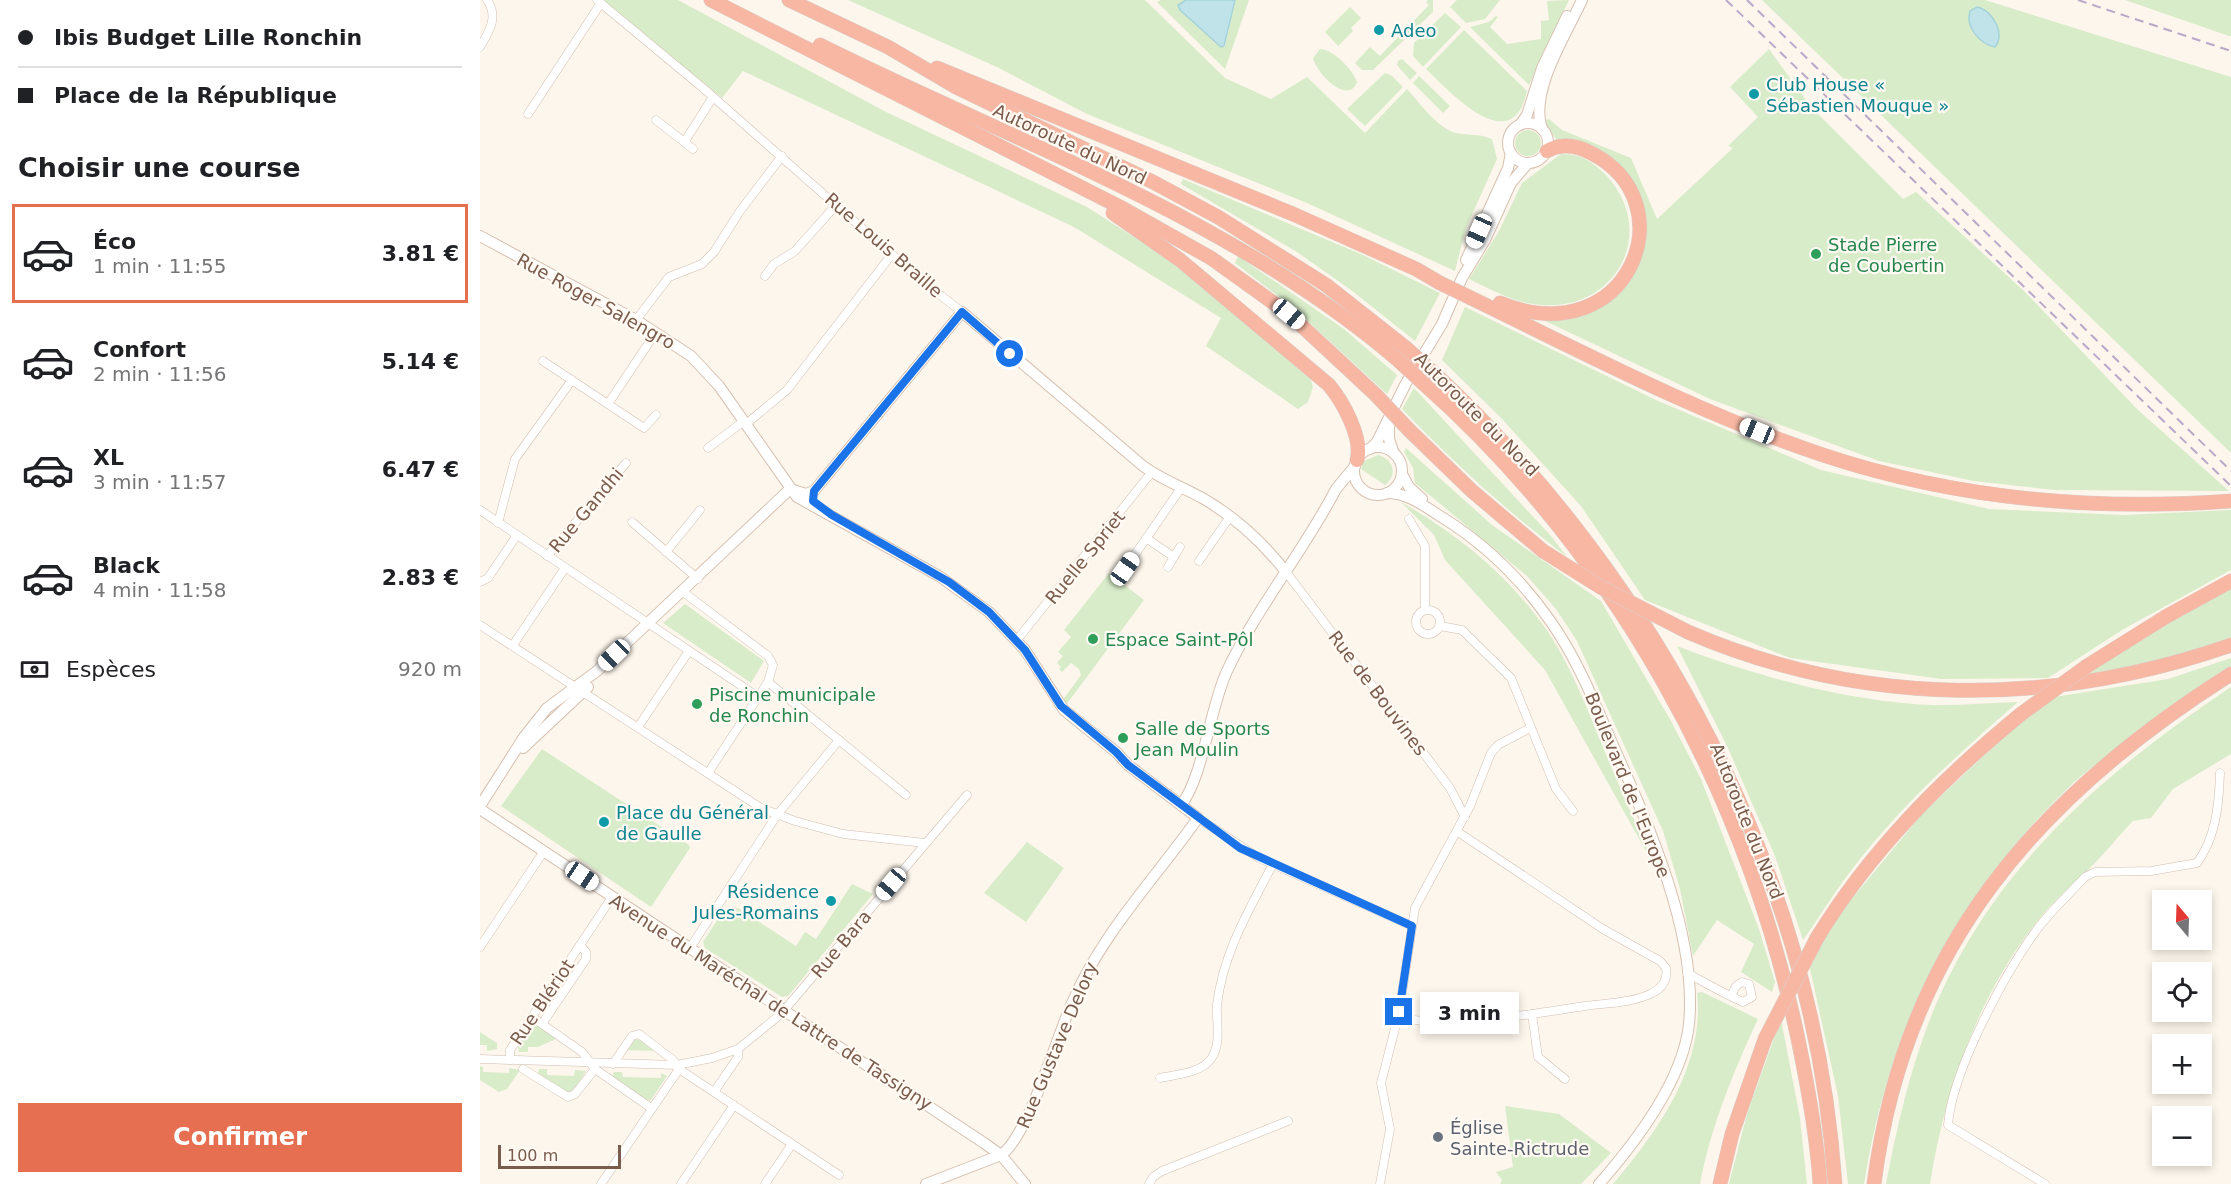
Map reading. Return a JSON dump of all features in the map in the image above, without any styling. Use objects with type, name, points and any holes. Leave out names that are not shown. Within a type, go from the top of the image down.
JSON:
[{"type":"highway","points":[[711,0],[1150,223],[1225,267],[1289,314],[1376,395],[1478,497],[1543,550],[1602,588],[1688,632],[1734,650],[1827,675],[1901,686],[1963,691],[2047,688],[2094,682],[2160,668],[2231,645]]},
{"type":"highway","name":"Autoroute du Nord","points":[[730,0],[1219,236],[1314,295],[1398,360],[1508,468],[1580,556],[1643,648],[1698,746],[1743,850],[1783,968],[1805,1072],[1820,1184]]},
{"type":"highway","name":"Autoroute du Nord","points":[[789,0],[888,47],[950,84],[1153,182],[1245,233],[1326,285],[1406,348],[1509,447],[1592,548],[1652,634],[1703,726],[1751,829],[1796,963],[1818,1060],[1835,1184]]},
{"type":"highway","points":[[888,47],[1293,214],[1473,295],[1742,425],[1804,448],[1877,471],[1966,491],[2046,501],[2139,505],[2231,501]]},
{"type":"highway","points":[[1473,295],[1523,311],[1564,314],[1583,310],[1600,301],[1616,288],[1627,273],[1635,255],[1638,231],[1635,205],[1626,183],[1608,164],[1587,151],[1563,146],[1547,151]]},
{"type":"highway","points":[[1005,149],[1151,238],[1324,380],[1337,396],[1352,428],[1358,445],[1356,463]]},
{"type":"highway","points":[[1720,1184],[1735,1125],[1765,1039],[1817,938],[1856,879],[1908,818],[1960,766],[2020,714],[2087,666],[2157,622],[2231,581]]},
{"type":"highway","points":[[1874,1184],[1892,1091],[1913,1027],[1941,964],[1988,887],[2025,841],[2076,789],[2153,727],[2231,674]]},
{"type":"street","points":[[480,47],[492,24],[492,9],[487,0]]},
{"type":"street","points":[[1462,278],[1468,255],[1508,168],[1511,153],[1509,137],[1527,115],[1542,68],[1576,0]]},
{"type":"street","points":[[1181,805],[1192,787],[1226,672],[1338,486],[1377,442],[1390,414],[1442,324],[1462,278],[1485,240],[1511,183],[1528,163],[1540,159],[1547,151],[1548,139],[1542,129],[1538,109],[1542,91],[1582,0]]},
{"type":"street","points":[[528,114],[599,2]]},
{"type":"street","name":"Rue Louis Braille","points":[[599,2],[782,156],[1078,414],[1151,473],[1204,500],[1229,518],[1258,541],[1286,572]]},
{"type":"street","points":[[685,141],[713,97]]},
{"type":"street","points":[[656,120],[693,149]]},
{"type":"street","points":[[1520,125],[1532,124],[1542,129]]},
{"type":"street","points":[[1511,153],[1518,160],[1528,163]]},
{"type":"street","points":[[636,320],[669,277],[702,264],[714,252],[740,211],[782,156]]},
{"type":"street","points":[[765,276],[774,264],[795,251],[837,204]]},
{"type":"street","name":"Rue Roger Salengro","points":[[480,236],[636,320],[699,363],[745,423],[793,493],[949,582],[996,618],[1017,640],[1064,710],[1116,752],[1128,765],[1198,818],[1240,848],[1412,926]]},
{"type":"street","points":[[708,448],[787,390],[892,254]]},
{"type":"street","points":[[480,808],[508,764],[581,689],[793,493],[806,494],[814,491],[962,312]]},
{"type":"street","points":[[608,404],[656,332]]},
{"type":"street","points":[[543,361],[644,428],[656,415]]},
{"type":"street","points":[[498,523],[515,459],[572,380]]},
{"type":"street","points":[[1331,500],[1346,488],[1362,489],[1373,494],[1388,493],[1396,486],[1402,474],[1401,464],[1394,454],[1388,432],[1390,414]]},
{"type":"street","points":[[1371,449],[1383,448],[1394,454]]},
{"type":"street","name":"Rue Gandhi","points":[[547,556],[626,463]]},
{"type":"street","points":[[1356,463],[1356,478],[1362,489]]},
{"type":"street","name":"Ruelle Spriet","points":[[1017,640],[1151,473]]},
{"type":"street","name":"Boulevard de l'Europe","points":[[1402,474],[1410,489],[1494,556],[1552,622],[1574,659],[1653,837],[1675,910],[1687,973],[1689,1024],[1678,1063],[1644,1127],[1599,1184]]},
{"type":"street","points":[[1125,569],[1181,488]]},
{"type":"street","name":"Rue Roger Salengro","points":[[814,491],[814,502],[832,515]]},
{"type":"street","name":"Boulevard de l'Europe","points":[[1388,493],[1406,496],[1447,520]]},
{"type":"street","points":[[480,510],[758,697]]},
{"type":"street","points":[[666,552],[700,510]]},
{"type":"street","points":[[1199,561],[1229,518]]},
{"type":"street","points":[[1409,519],[1425,546],[1425,610],[1417,617],[1418,629],[1430,634],[1440,626],[1462,630],[1511,678],[1557,789],[1573,811]]},
{"type":"street","points":[[632,522],[698,579]]},
{"type":"street","points":[[480,582],[488,578],[517,536]]},
{"type":"street","points":[[1146,538],[1174,557]]},
{"type":"street","points":[[1168,567],[1180,547]]},
{"type":"street","points":[[513,645],[565,568]]},
{"type":"street","name":"Rue de Bouvines","points":[[1286,572],[1450,788],[1465,817]]},
{"type":"street","points":[[684,592],[768,656],[773,665],[768,682],[708,773]]},
{"type":"street","points":[[1425,610],[1436,612],[1440,626]]},
{"type":"street","points":[[480,625],[708,773],[777,815],[843,834],[926,843]]},
{"type":"street","points":[[638,727],[689,651]]},
{"type":"street","points":[[768,682],[906,795]]},
{"type":"street","points":[[1380,1184],[1390,1124],[1381,1083],[1398,1018],[1412,926],[1418,903],[1458,832],[1491,753],[1498,745],[1530,728]]},
{"type":"street","points":[[690,948],[777,815],[839,740]]},
{"type":"street","points":[[2045,1184],[1948,1125],[1956,1090],[1987,1012],[2037,929],[2085,877],[2095,872],[2151,871],[2197,863],[2206,851],[2219,809],[2220,774]]},
{"type":"street","name":"Rue Bara","points":[[738,1049],[761,1033],[784,1011],[967,795]]},
{"type":"street","name":"Avenue du Maréchal de Lattre de Tassigny","points":[[480,808],[1001,1155],[1025,1184]]},
{"type":"street","name":"Rue Gustave Delory","points":[[1001,1155],[1010,1148],[1021,1130],[1071,1005],[1101,945],[1198,818]]},
{"type":"street","points":[[1398,1018],[1456,1020],[1532,1014],[1635,999],[1655,992],[1665,983],[1667,971],[1660,961],[1603,929],[1458,832]]},
{"type":"street","points":[[480,947],[544,851]]},
{"type":"street","points":[[1160,1078],[1192,1071],[1205,1064],[1212,1056],[1218,1041],[1217,1007],[1226,964],[1236,935],[1273,864]]},
{"type":"street","name":"Rue Blériot","points":[[510,1060],[510,1050],[612,897]]},
{"type":"street","name":"Rue Blériot","points":[[542,1024],[586,958],[586,952],[580,945]]},
{"type":"street","points":[[1687,973],[1731,996]]},
{"type":"street","points":[[1532,1014],[1538,1057],[1565,1079]]},
{"type":"street","points":[[532,1017],[582,1052],[593,1066],[651,1108]]},
{"type":"street","points":[[613,1064],[632,1036],[637,1034],[678,1067],[839,1175]]},
{"type":"street","points":[[480,1059],[593,1066],[613,1064],[678,1067],[738,1049],[738,1057],[714,1092]]},
{"type":"street","points":[[524,1069],[568,1097],[575,1094],[593,1066]]},
{"type":"street","points":[[601,1184],[678,1067]]},
{"type":"street","points":[[681,1184],[734,1105]]},
{"type":"street","points":[[1149,1184],[1161,1171],[1288,1121]]},
{"type":"street","points":[[765,1184],[792,1144]]},
{"type":"street","points":[[926,1184],[1001,1155]]},
{"type":"green space","points":[[602,0],[678,0],[884,111],[1087,207],[1173,262],[1310,377],[1313,387],[1308,402],[1298,409],[1206,346],[1221,318],[1074,227],[743,71],[722,98]]},
{"type":"green space","points":[[848,0],[1145,0],[1225,78],[1271,99],[1307,77],[1365,133],[1407,89],[1442,126],[1456,133],[1492,139],[1497,159],[1466,228],[1455,271],[1307,203],[1087,114],[999,68]]},
{"type":"green space","points":[[1186,0],[1178,5],[1225,46],[1235,0],[1249,0],[1225,69],[1157,2]]},
{"type":"green space","points":[[1433,0],[1433,12],[1373,70],[1362,70],[1355,63],[1370,47],[1380,56],[1429,5],[1426,2]]},
{"type":"green space","points":[[1457,0],[1500,0],[1485,19],[1466,23],[1450,7]]},
{"type":"green space","points":[[1569,0],[1529,85],[1470,27],[1489,22],[1496,16],[1498,17],[1490,27],[1507,44],[1541,39],[1541,21],[1549,20],[1547,1]]},
{"type":"green space","points":[[1762,0],[1985,0],[2231,77],[2231,453]]},
{"type":"green space","points":[[2125,0],[2231,0],[2231,36],[2229,36]]},
{"type":"green space","points":[[1350,7],[1361,18],[1351,28],[1353,31],[1338,46],[1325,32]]},
{"type":"green space","points":[[1445,13],[1461,27],[1423,67],[1413,56],[1414,43]]},
{"type":"green space","points":[[1464,30],[1527,91],[1519,111],[1508,120],[1495,121],[1480,115],[1465,105],[1426,69]]},
{"type":"green space","points":[[1320,49],[1331,52],[1347,66],[1357,82],[1353,88],[1340,89],[1326,79],[1313,58]]},
{"type":"green space","name":"Stade Pierre de Coubertin","points":[[1769,49],[1811,107],[1903,199],[1916,192],[2025,292],[2137,409],[2229,491],[2055,490],[1974,481],[1879,461],[1710,399],[1541,319],[1583,314],[1607,302],[1626,283],[1640,255],[1638,227],[1629,179],[1558,142],[1544,121],[1549,119],[1562,130],[1631,158],[1657,219],[1733,148],[1728,146],[1758,117],[1730,87]]},
{"type":"green space","points":[[1402,59],[1417,73],[1410,80],[1397,65]]},
{"type":"green space","points":[[1385,73],[1391,75],[1403,87],[1365,126],[1347,109]]},
{"type":"green space","points":[[1419,76],[1450,106],[1443,113],[1413,83]]},
{"type":"green space","points":[[1528,130],[1537,134],[1541,143],[1537,152],[1528,156],[1519,152],[1515,143],[1519,134]]},
{"type":"green space","points":[[1561,154],[1580,157],[1596,166],[1622,197],[1629,221],[1628,245],[1620,266],[1606,284],[1586,298],[1561,305],[1533,304],[1517,300],[1469,279],[1499,231],[1522,183]]},
{"type":"green space","points":[[1183,179],[1363,255],[1440,293],[1415,341],[1351,290],[1297,252],[1181,184]]},
{"type":"green space","points":[[1238,256],[1344,329],[1397,375],[1387,394],[1296,310],[1235,263]]},
{"type":"green space","points":[[1465,307],[1656,400],[1821,470],[1989,509],[2123,515],[2231,510],[2231,570],[2122,630],[2048,678],[1941,679],[1790,658],[1645,600],[1581,506],[1501,418],[1442,360]]},
{"type":"green space","points":[[1414,388],[1551,536],[1567,557],[1482,486],[1402,409]]},
{"type":"green space","points":[[1406,448],[1492,525],[1601,601],[1671,721],[1701,779],[1759,929],[1775,982],[1772,992],[1741,972],[1754,944],[1717,920],[1693,956],[1680,889],[1663,831],[1577,641],[1556,609],[1527,576],[1415,483],[1413,468],[1404,452]]},
{"type":"green space","points":[[1378,455],[1388,460],[1393,472],[1385,485],[1361,469],[1364,461]]},
{"type":"green space","points":[[1401,502],[1438,525],[1490,565],[1520,596],[1545,628],[1573,677],[1656,869],[1545,670],[1445,560],[1434,535]]},
{"type":"green space","name":"Espace Saint-Pôl","points":[[1109,573],[1144,600],[1066,705],[1062,701],[1081,675],[1079,669],[1071,663],[1062,672],[1059,669],[1061,667],[1057,663],[1063,656],[1058,652],[1071,637],[1064,630]]},
{"type":"green space","points":[[2231,589],[2231,638],[2181,655],[2081,677],[2168,623]]},
{"type":"green space","points":[[685,604],[764,661],[751,683],[663,623]]},
{"type":"green space","points":[[1677,646],[1793,683],[1883,701],[1926,705],[2018,702],[1951,762],[1888,826],[1844,880],[1803,940],[1775,856],[1728,748]]},
{"type":"green space","points":[[2231,658],[2231,666],[2178,701],[2075,781],[2027,830],[1991,875],[1960,921],[1932,969],[1909,1019],[1890,1072],[1875,1126],[1864,1184],[1848,1184],[1838,1096],[1809,964],[1841,912],[1922,814],[2007,734],[2054,697],[2168,679]]},
{"type":"green space","points":[[2231,687],[2231,754],[2173,789],[2151,818],[2133,821],[2098,860],[2044,913],[2001,974],[1969,1041],[1945,1112],[1930,1184],[1886,1184],[1905,1098],[1924,1035],[1957,962],[1986,914],[2019,869],[2056,828],[2096,790],[2139,754]]},
{"type":"green space","points":[[542,749],[689,845],[690,848],[651,907],[501,806]]},
{"type":"green space","points":[[1027,842],[1064,868],[1026,922],[984,893]]},
{"type":"green space","points":[[852,884],[873,894],[788,996],[782,997],[705,948],[703,942],[723,911],[738,908],[796,946],[805,932],[816,939]]},
{"type":"green space","points":[[1702,992],[1758,1019],[1724,1100],[1710,1141],[1700,1184],[1613,1184],[1646,1142],[1675,1096],[1694,1046],[1698,1020],[1697,993]]},
{"type":"green space","points":[[1781,1019],[1800,1118],[1807,1184],[1729,1184],[1747,1114]]},
{"type":"green space","points":[[532,1025],[539,1026],[558,1038],[538,1047],[528,1047],[528,1052],[519,1052],[518,1046]]},
{"type":"green space","points":[[480,1032],[497,1043],[497,1049],[487,1051],[487,1045],[480,1045]]},
{"type":"green space","points":[[634,1039],[641,1040],[655,1051],[626,1050]]},
{"type":"green space","points":[[480,1066],[483,1067],[483,1072],[509,1073],[509,1068],[520,1070],[507,1089],[499,1092],[480,1080]]},
{"type":"green space","points":[[539,1069],[547,1069],[547,1075],[574,1076],[575,1070],[586,1071],[573,1092],[568,1094],[538,1074]]},
{"type":"green space","points":[[614,1072],[622,1072],[623,1077],[661,1078],[661,1073],[667,1076],[651,1100],[647,1100],[612,1077]]},
{"type":"green space","points":[[1505,1106],[1559,1114],[1611,1153],[1581,1184],[1500,1184],[1502,1180],[1496,1172],[1513,1167]]},
{"type":"water","points":[[1186,0],[1235,0],[1224,46],[1221,47],[1180,10],[1178,5]]},
{"type":"water","points":[[1977,7],[1988,13],[1996,24],[1999,36],[1995,47],[1979,39],[1972,29],[1970,11]]},
{"type":"railway","points":[[1726,0],[2231,486]]},
{"type":"railway","points":[[1747,0],[2231,471]]},
{"type":"railway","points":[[2078,0],[2231,51]]},
{"type":"place","name":"Adeo","points":[[1379,30]]},
{"type":"place","name":"Club House « Sébastien Mouque »","points":[[1754,94]]},
{"type":"place","name":"Stade Pierre de Coubertin","points":[[1816,254]]},
{"type":"place","name":"Espace Saint-Pôl","points":[[1093,639]]},
{"type":"place","name":"Piscine municipale de Ronchin","points":[[697,704]]},
{"type":"place","name":"Salle de Sports Jean Moulin","points":[[1123,738]]},
{"type":"place","name":"Place du Général de Gaulle","points":[[604,822]]},
{"type":"place","name":"Résidence Jules-Romains","points":[[831,901]]},
{"type":"place","name":"Église Sainte-Rictrude","points":[[1438,1137]]},
{"type":"route","points":[[1010,354],[962,312],[814,491],[813,501],[832,515],[949,582],[989,612],[1025,650],[1064,710],[1116,752],[1128,765],[1216,832],[1259,858],[1412,926],[1399,1012]]}]
